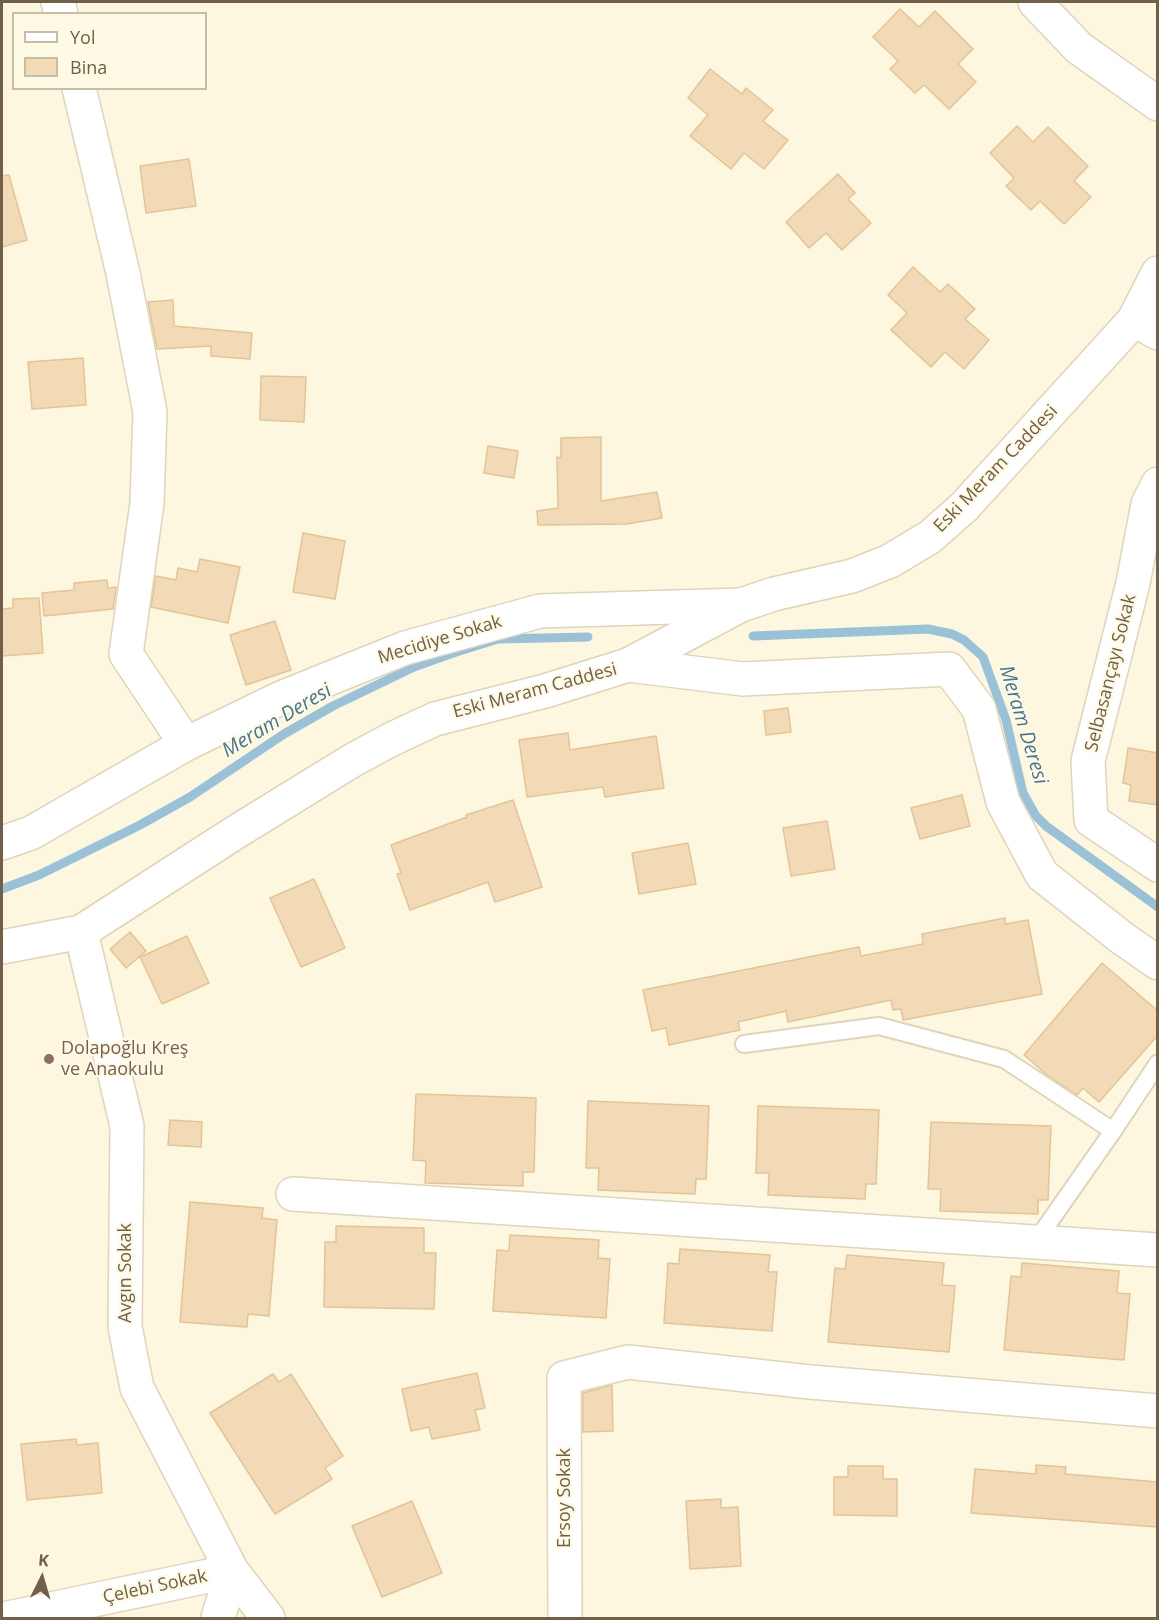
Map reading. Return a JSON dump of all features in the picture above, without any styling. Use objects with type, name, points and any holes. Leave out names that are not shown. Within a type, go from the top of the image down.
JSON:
[{"type":"street","points":[[1035,2],[1079,48],[1158,104]]},
{"type":"street","points":[[79,90],[123,273],[150,412],[147,503],[126,654],[186,744]]},
{"type":"street","name":"Eski Meram Caddesi","points":[[2,947],[81,932],[236,832],[392,739],[435,719],[592,677],[628,665],[741,604],[852,576],[890,561],[930,537],[964,507],[1146,326],[1158,273]]},
{"type":"street","name":"Selbasançayı Sokak","points":[[1158,484],[1148,504],[1133,583],[1088,761],[1091,820],[1158,865]]},
{"type":"street","name":"Mecidiye Sokak","points":[[2,843],[31,832],[186,744],[280,698],[405,648],[540,611],[741,604]]},
{"type":"street","points":[[628,665],[743,679],[949,669],[979,709],[1003,802],[1042,875],[1122,938],[1158,963]]},
{"type":"street","name":"Avgın Sokak","points":[[81,932],[127,1126],[125,1328],[137,1388],[232,1571],[268,1618]]},
{"type":"street","points":[[293,1194],[1158,1250]]},
{"type":"street","name":"Ersoy Sokak","points":[[565,1618],[564,1378],[628,1362],[810,1383],[1158,1412]]},
{"type":"street","points":[[218,1618],[232,1571]]},
{"type":"street","name":"Çelebi Sokak","points":[[8,1618],[232,1571]]},
{"type":"lane","points":[[744,1044],[879,1026],[1004,1059],[1113,1131]]},
{"type":"lane","points":[[1036,1241],[1158,1063]]},
{"type":"building","points":[[900,9],[919,27],[935,11],[973,49],[958,64],[976,82],[949,109],[924,85],[915,93],[890,69],[898,61],[873,37]]},
{"type":"building","points":[[710,69],[742,94],[746,88],[773,110],[763,121],[788,140],[764,169],[744,153],[731,169],[690,136],[708,115],[688,98]]},
{"type":"building","points":[[1017,126],[1033,142],[1048,127],[1088,166],[1074,181],[1091,197],[1064,224],[1040,201],[1031,210],[1006,186],[1014,178],[990,153]]},
{"type":"building","points":[[189,159],[196,206],[146,213],[140,166]]},
{"type":"building","points":[[838,174],[855,193],[848,199],[871,223],[842,250],[826,233],[809,248],[786,222]]},
{"type":"building","points":[[9,175],[27,240],[2,247],[2,176]]},
{"type":"building","points":[[913,267],[940,292],[948,284],[975,309],[965,319],[989,340],[964,369],[945,352],[931,367],[891,330],[907,313],[888,295]]},
{"type":"building","points":[[173,300],[174,326],[252,333],[250,359],[211,356],[211,346],[157,349],[148,302]]},
{"type":"building","points":[[83,358],[86,405],[32,409],[28,362]]},
{"type":"building","points":[[261,376],[306,377],[304,422],[260,420]]},
{"type":"building","points":[[601,437],[601,501],[657,492],[662,518],[627,524],[538,525],[537,511],[558,508],[557,457],[561,458],[561,438]]},
{"type":"building","points":[[488,446],[518,451],[514,478],[484,473]]},
{"type":"building","points":[[303,533],[345,541],[335,599],[293,592]]},
{"type":"building","points":[[200,559],[240,567],[228,623],[151,607],[156,576],[176,580],[178,568],[197,572]]},
{"type":"building","points":[[107,580],[108,588],[116,587],[113,609],[44,616],[42,593],[74,590],[74,583]]},
{"type":"building","points":[[39,598],[43,653],[2,656],[2,609],[13,608],[13,599]]},
{"type":"building","points":[[275,621],[291,670],[246,685],[230,635]]},
{"type":"building","points":[[788,708],[791,732],[766,735],[764,711]]},
{"type":"building","points":[[568,733],[570,750],[656,736],[664,788],[605,797],[603,787],[527,797],[519,740]]},
{"type":"building","points":[[1128,748],[1158,753],[1158,805],[1129,801],[1131,785],[1123,783]]},
{"type":"building","points":[[962,795],[970,826],[920,839],[911,808]]},
{"type":"building","points":[[513,800],[542,887],[495,902],[488,882],[410,910],[397,874],[401,873],[391,845],[467,817],[466,815]]},
{"type":"building","points":[[827,821],[835,869],[791,876],[783,828]]},
{"type":"building","points":[[688,843],[696,884],[639,894],[632,853]]},
{"type":"building","points":[[314,879],[345,948],[301,967],[270,898]]},
{"type":"building","points":[[1005,918],[1005,924],[1028,920],[1042,994],[903,1020],[901,1009],[893,1010],[891,1000],[788,1022],[786,1011],[738,1022],[740,1030],[669,1045],[666,1028],[652,1031],[643,990],[859,947],[861,956],[923,944],[922,934]]},
{"type":"building","points":[[130,932],[146,951],[126,968],[110,949]]},
{"type":"building","points":[[187,936],[209,983],[162,1004],[140,957]]},
{"type":"building","points":[[1102,963],[1158,1011],[1158,1035],[1099,1102],[1083,1088],[1077,1095],[1047,1075],[1024,1055]]},
{"type":"building","points":[[416,1094],[536,1098],[534,1172],[523,1172],[523,1186],[425,1183],[426,1161],[413,1160]]},
{"type":"building","points":[[588,1101],[709,1106],[706,1179],[696,1179],[695,1194],[598,1190],[599,1168],[586,1168]]},
{"type":"building","points":[[758,1106],[879,1110],[876,1184],[866,1184],[865,1199],[768,1195],[769,1173],[756,1173]]},
{"type":"building","points":[[170,1120],[202,1122],[201,1147],[168,1145]]},
{"type":"building","points":[[931,1122],[1051,1126],[1048,1200],[1038,1200],[1038,1214],[940,1211],[941,1189],[928,1189]]},
{"type":"building","points":[[190,1202],[263,1208],[262,1218],[277,1220],[269,1316],[248,1314],[247,1327],[180,1322]]},
{"type":"building","points":[[336,1226],[424,1228],[424,1253],[436,1253],[434,1309],[324,1307],[325,1242],[336,1242]]},
{"type":"building","points":[[510,1235],[599,1240],[598,1258],[610,1259],[606,1318],[493,1311],[497,1250],[509,1251]]},
{"type":"building","points":[[680,1249],[770,1255],[768,1272],[777,1272],[772,1331],[664,1323],[668,1263],[679,1264]]},
{"type":"building","points":[[847,1255],[944,1263],[942,1285],[955,1286],[949,1352],[828,1342],[835,1268],[845,1269]]},
{"type":"building","points":[[1022,1263],[1119,1271],[1117,1293],[1130,1294],[1124,1360],[1004,1350],[1011,1276],[1021,1277]]},
{"type":"building","points":[[477,1373],[485,1408],[475,1410],[480,1430],[432,1439],[429,1427],[411,1431],[402,1389]]},
{"type":"building","points":[[273,1374],[279,1382],[291,1374],[343,1456],[325,1468],[332,1479],[275,1514],[210,1413]]},
{"type":"building","points":[[612,1385],[613,1431],[583,1432],[583,1393]]},
{"type":"building","points":[[76,1439],[77,1445],[98,1443],[102,1493],[27,1500],[21,1444]]},
{"type":"building","points":[[1036,1465],[1066,1467],[1065,1474],[1158,1482],[1158,1527],[971,1513],[975,1469],[1036,1474]]},
{"type":"building","points":[[848,1466],[883,1466],[883,1479],[897,1479],[897,1516],[834,1515],[834,1477],[848,1477]]},
{"type":"building","points":[[721,1499],[721,1508],[738,1507],[741,1566],[690,1569],[686,1501]]},
{"type":"building","points":[[412,1501],[442,1573],[382,1597],[352,1526]]},
{"type":"waterway","name":"Meram Deresi","points":[[753,636],[928,629],[952,634],[964,640],[983,657],[1006,720],[1023,793],[1036,816],[1046,826],[1158,907]]},
{"type":"waterway","name":"Meram Deresi","points":[[2,889],[39,875],[140,825],[190,797],[284,734],[333,706],[414,667],[498,639],[588,637]]},
{"type":"place","name":"Dolapoğlu Kreş ve Anaokulu","points":[[49,1059]]}]
